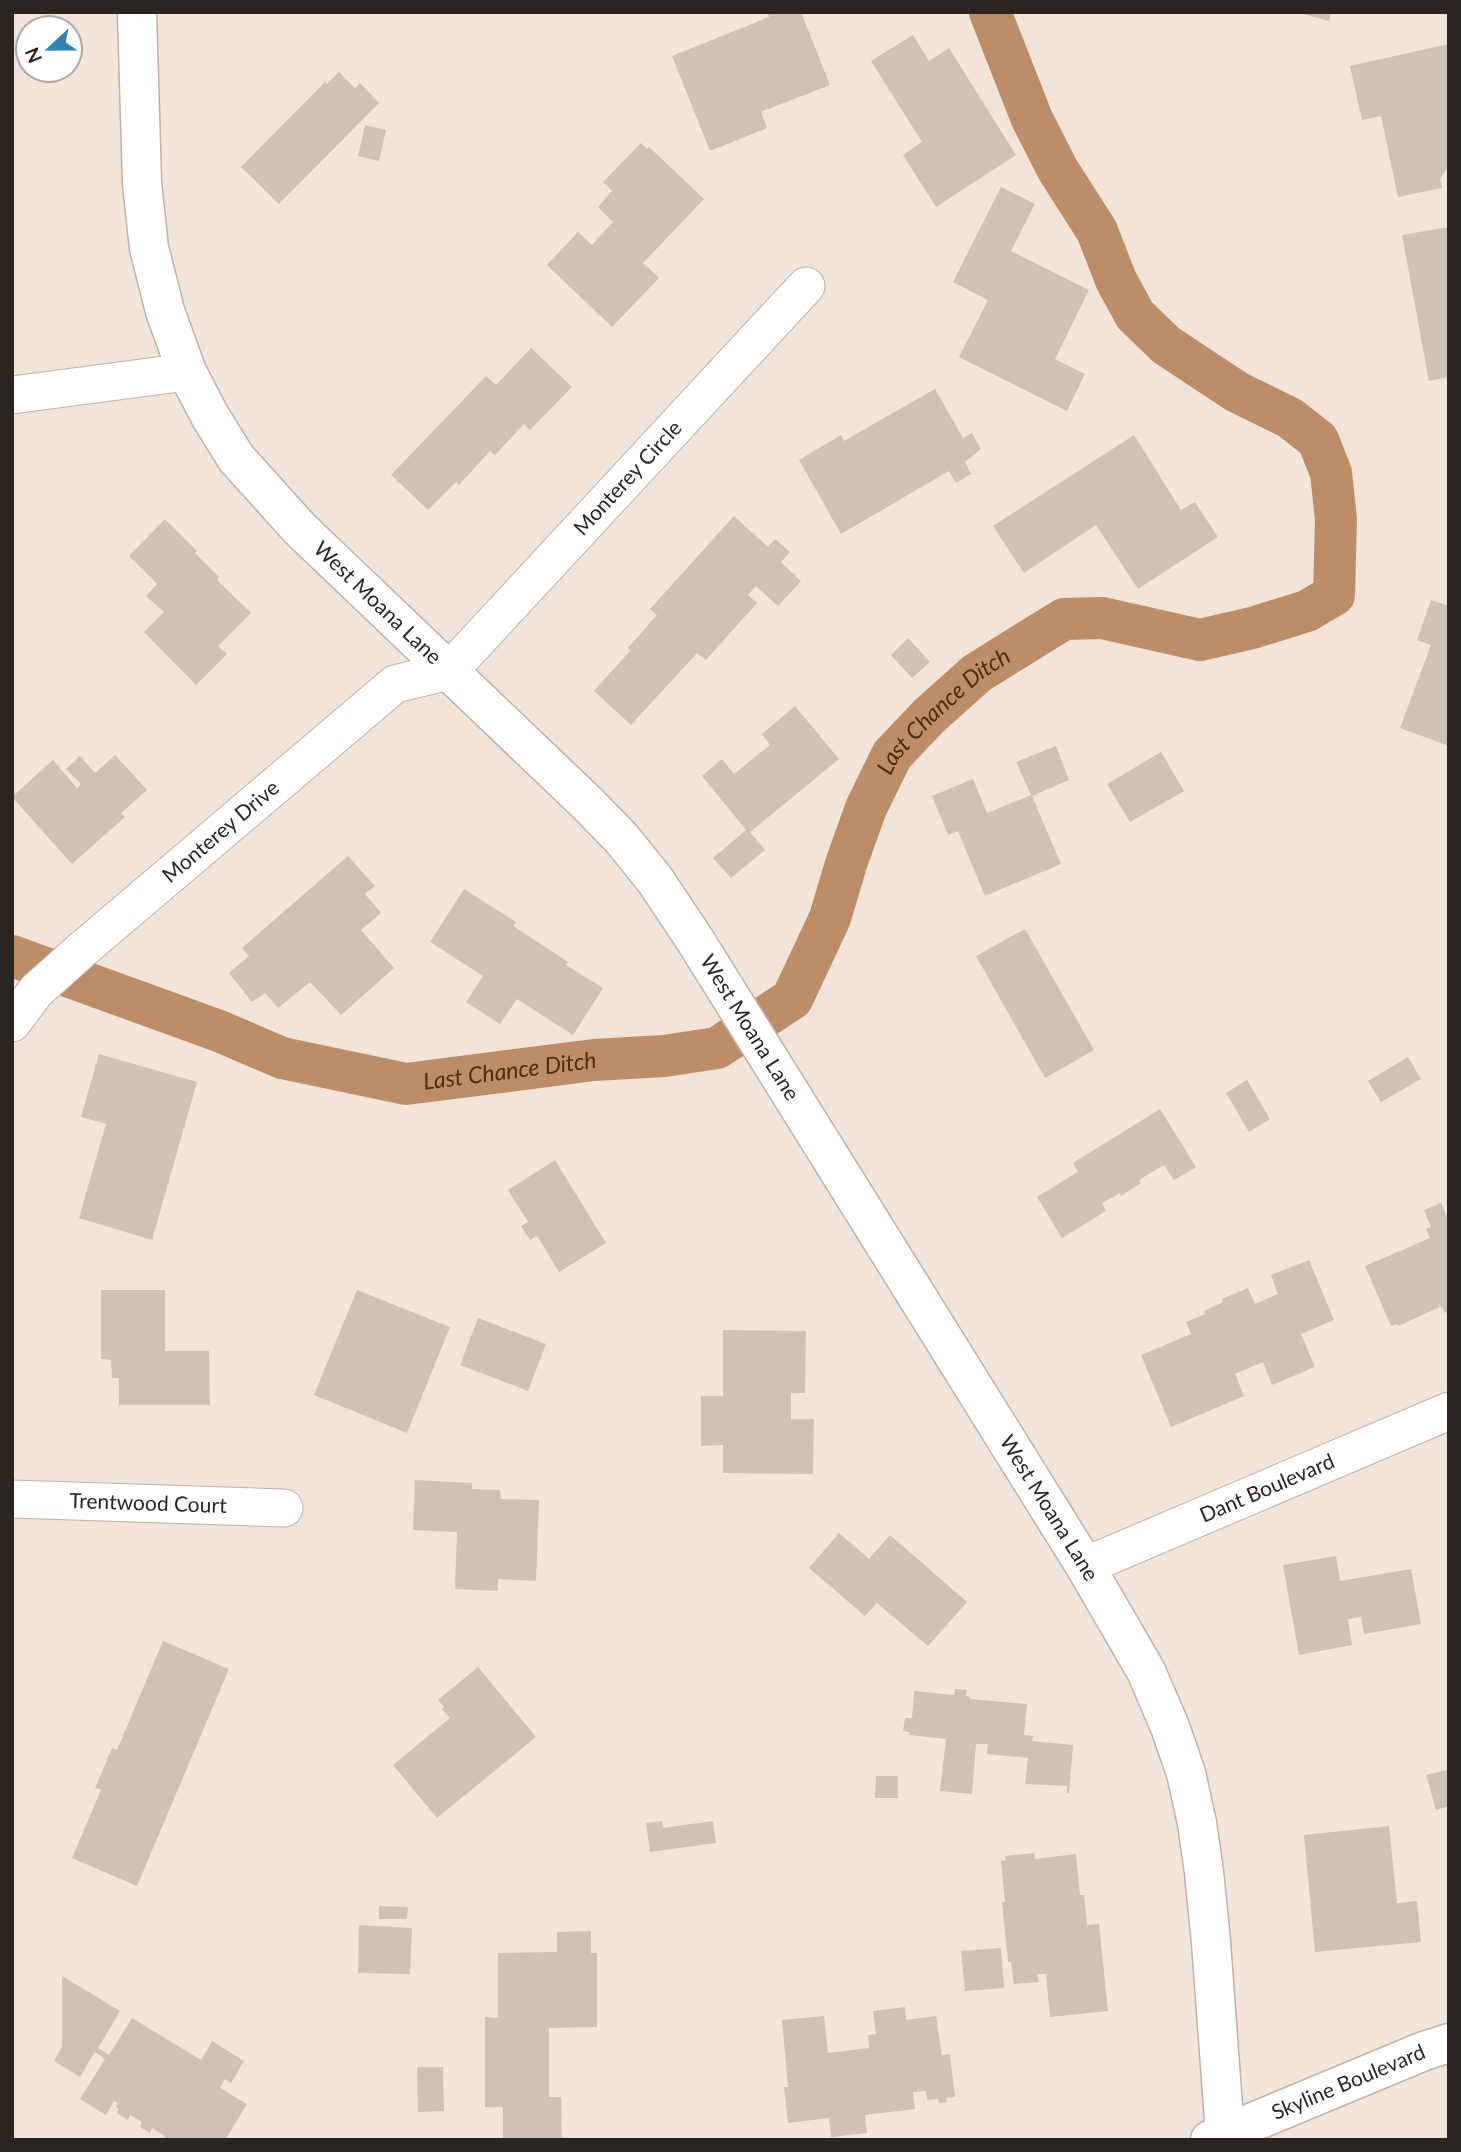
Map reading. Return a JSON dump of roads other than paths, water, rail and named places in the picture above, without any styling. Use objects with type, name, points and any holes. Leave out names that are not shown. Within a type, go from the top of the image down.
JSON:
[{"type":"street","name":"West Moana Lane","points":[[137,12],[142,183],[149,248],[165,312],[187,372],[210,416],[236,458],[271,499],[589,805],[622,839],[655,880],[1085,1566],[1146,1671],[1186,1773],[1197,1823],[1211,1942],[1220,2138]]},
{"type":"street","name":"Monterey Circle","points":[[449,671],[806,286]]},
{"type":"street","points":[[12,395],[187,372]]},
{"type":"street","name":"Monterey Drive","points":[[12,1023],[36,991],[395,684],[449,671]]},
{"type":"street","name":"Dant Boulevard","points":[[1085,1566],[1449,1411]]},
{"type":"street","name":"Trentwood Court","points":[[12,1499],[284,1508]]},
{"type":"street","name":"Skyline Boulevard","points":[[1220,2138],[1424,2051],[1449,2043]]},
{"type":"waterway","name":"Last Chance Ditch","points":[[12,956],[219,1031],[282,1058],[406,1084],[594,1060],[664,1056],[717,1048],[792,999],[830,918],[866,808],[892,755],[929,716],[977,673],[1064,619],[1102,618],[1200,640],[1307,611],[1334,595],[1336,519],[1331,473],[1318,440],[1290,418],[1237,392],[1166,345],[1135,315],[1116,280],[1097,231],[1058,170],[1032,119],[990,12]]}]
